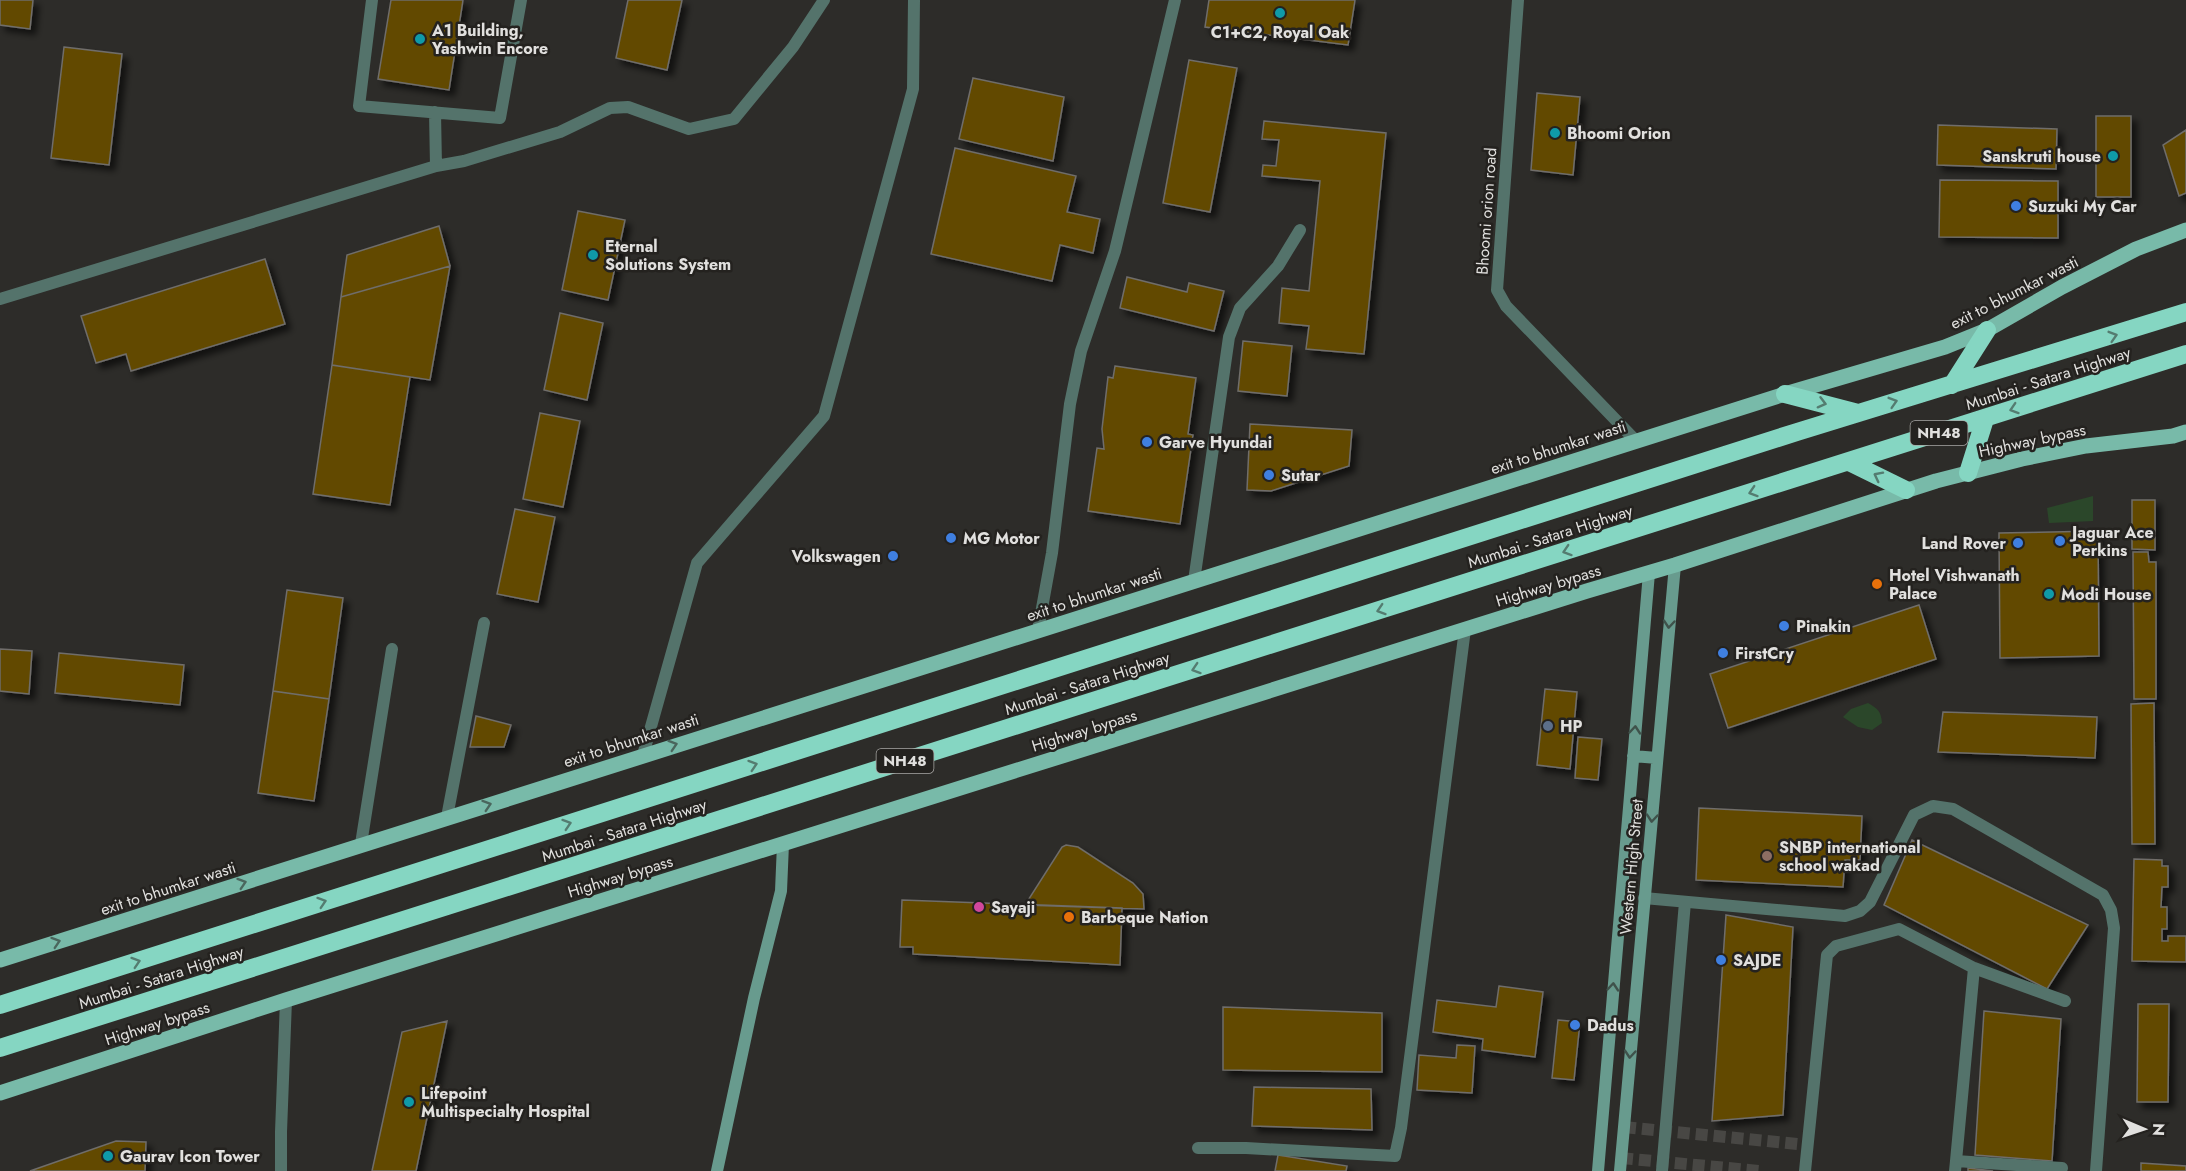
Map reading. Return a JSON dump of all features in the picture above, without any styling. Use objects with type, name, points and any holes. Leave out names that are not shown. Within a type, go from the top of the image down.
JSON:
[{"type":"highway","name":"Mumbai - Satara Highway","points":[[0,1005],[1858,413],[2186,312]]},
{"type":"highway","points":[[1952,385],[1987,330]]},
{"type":"highway","name":"Mumbai - Satara Highway","points":[[0,1048],[2186,354]]},
{"type":"highway","points":[[1785,394],[1858,413]]},
{"type":"highway","points":[[1968,473],[1985,419]]},
{"type":"highway","points":[[1849,462],[1906,490]]},
{"type":"main road","name":"exit to bhumkar wasti","points":[[0,960],[1785,394],[1945,347],[1987,330],[2122,256],[2186,230]]},
{"type":"main road","name":"Highway bypass","points":[[0,1092],[1465,629],[1675,565],[1906,490],[2086,446],[2173,436],[2186,432]]},
{"type":"street","points":[[372,0],[358,106],[500,118],[521,0]]},
{"type":"street","points":[[0,299],[436,166],[464,161],[560,132],[610,108],[628,107],[689,129],[734,119],[792,47],[824,0]]},
{"type":"street","points":[[644,755],[697,562],[824,416],[914,89],[914,0]]},
{"type":"street","points":[[1038,630],[1052,553],[1070,404],[1081,351],[1115,251],[1174,0]]},
{"type":"street","name":"Bhoomi orion road","points":[[1518,0],[1497,290],[1506,306],[1636,441]]},
{"type":"street","points":[[435,112],[436,166]]},
{"type":"street","points":[[1194,581],[1229,337],[1240,308],[1278,266],[1300,230]]},
{"type":"street","name":"Western High Street","points":[[1620,1171],[1675,565]]},
{"type":"street","name":"Western High Street","points":[[1598,1171],[1649,573]]},
{"type":"street","points":[[447,818],[484,623]]},
{"type":"street","points":[[1198,1148],[1246,1148],[1395,1156],[1403,1117],[1465,629]]},
{"type":"street","points":[[361,844],[392,649]]},
{"type":"street","points":[[1633,756],[1657,758]]},
{"type":"street","points":[[1644,898],[1845,916],[1860,911],[1870,902],[1914,815],[1933,806],[1953,809],[2103,895],[2111,910],[2114,928],[2096,1171]]},
{"type":"street","points":[[717,1171],[754,998],[781,891],[783,844]]},
{"type":"street","points":[[1662,1171],[1685,902]]},
{"type":"street","points":[[1805,1171],[1827,956],[1836,946],[1899,929],[1974,968],[2065,1001]]},
{"type":"street","points":[[1974,968],[1955,1166],[2062,1168]]},
{"type":"street","points":[[281,1171],[286,1000]]},
{"type":"street","points":[[1600,1138],[1623,1140]]},
{"type":"green space","points":[[2093,496],[2093,521],[2049,523],[2047,508]]},
{"type":"green space","points":[[1868,703],[1878,711],[1882,719],[1882,723],[1872,730],[1858,727],[1843,717],[1851,709]]},
{"type":"building","points":[[0,0],[33,0],[30,29],[0,25]]},
{"type":"building","name":"A1 Building, Yashwin Encore","points":[[391,0],[463,0],[449,90],[378,79]]},
{"type":"building","points":[[628,0],[682,0],[667,70],[616,58]]},
{"type":"building","name":"C1+C2, Royal Oak","points":[[1209,0],[1355,0],[1348,45],[1205,27]]},
{"type":"building","points":[[64,47],[122,54],[109,165],[51,158]]},
{"type":"building","points":[[1189,60],[1237,68],[1210,212],[1163,203]]},
{"type":"building","points":[[973,78],[1064,97],[1053,161],[959,139]]},
{"type":"building","name":"Bhoomi Orion","points":[[1537,93],[1580,97],[1573,175],[1531,170]]},
{"type":"building","name":"Sanskruti house","points":[[2096,116],[2131,116],[2131,197],[2096,197]]},
{"type":"building","points":[[1264,121],[1386,133],[1364,354],[1306,349],[1309,326],[1279,323],[1282,288],[1309,291],[1320,181],[1262,176],[1263,165],[1276,166],[1279,140],[1262,139]]},
{"type":"building","points":[[1938,125],[2057,129],[2056,169],[1937,165]]},
{"type":"building","points":[[2186,130],[2186,193],[2179,196],[2163,145]]},
{"type":"building","points":[[955,148],[1076,176],[1067,212],[1100,219],[1093,253],[1060,245],[1052,281],[931,254]]},
{"type":"building","points":[[1940,180],[2058,181],[2058,238],[1939,237]]},
{"type":"building","name":"Eternal Solutions System","points":[[578,211],[625,220],[608,300],[562,290]]},
{"type":"building","points":[[439,226],[450,266],[341,297],[347,255]]},
{"type":"building","points":[[265,259],[285,324],[131,371],[126,354],[96,363],[81,316]]},
{"type":"building","points":[[450,266],[430,380],[332,365],[341,297]]},
{"type":"building","points":[[1127,277],[1187,292],[1189,283],[1224,291],[1214,331],[1120,308]]},
{"type":"building","points":[[560,313],[603,323],[587,400],[544,390]]},
{"type":"building","points":[[1243,341],[1292,346],[1287,396],[1238,391]]},
{"type":"building","points":[[332,365],[410,377],[390,505],[313,494]]},
{"type":"building","name":"Garve Hyundai","points":[[1115,366],[1196,378],[1188,434],[1193,435],[1180,524],[1088,511],[1097,448],[1104,449],[1102,429],[1108,377],[1113,378]]},
{"type":"building","points":[[540,413],[580,421],[563,507],[523,499]]},
{"type":"building","points":[[1250,424],[1352,430],[1349,466],[1271,491],[1247,490]]},
{"type":"building","points":[[2132,500],[2155,500],[2155,550],[2132,549]]},
{"type":"building","points":[[515,509],[555,517],[538,602],[497,594]]},
{"type":"building","name":"Modi House","points":[[2098,531],[2099,656],[2000,658],[1999,533]]},
{"type":"building","points":[[2133,552],[2148,552],[2149,562],[2156,562],[2156,699],[2134,699]]},
{"type":"building","points":[[287,590],[343,598],[329,699],[273,691]]},
{"type":"building","points":[[1919,605],[1936,659],[1728,728],[1710,674]]},
{"type":"building","points":[[0,649],[32,651],[29,694],[0,691]]},
{"type":"building","points":[[59,653],[184,665],[180,705],[55,693]]},
{"type":"building","points":[[1545,689],[1577,692],[1570,769],[1537,765]]},
{"type":"building","points":[[273,691],[329,699],[314,801],[258,793]]},
{"type":"building","points":[[2154,703],[2155,844],[2132,844],[2131,704]]},
{"type":"building","points":[[1943,712],[2097,717],[2095,758],[1938,752]]},
{"type":"building","points":[[476,716],[511,725],[504,747],[470,747]]},
{"type":"building","points":[[1578,737],[1602,739],[1598,780],[1575,778]]},
{"type":"building","points":[[1699,808],[1862,816],[1860,860],[1845,860],[1843,887],[1696,880]]},
{"type":"building","points":[[1912,840],[2088,925],[2047,989],[1884,905]]},
{"type":"building","points":[[1066,845],[1078,847],[1133,883],[1143,894],[1144,909],[1025,905],[1062,847]]},
{"type":"building","points":[[2134,859],[2162,860],[2162,866],[2168,866],[2168,887],[2162,887],[2161,907],[2167,907],[2167,929],[2162,929],[2162,941],[2168,941],[2168,936],[2186,936],[2186,962],[2132,961]]},
{"type":"building","points":[[902,900],[1122,908],[1120,965],[913,954],[913,947],[900,947]]},
{"type":"building","points":[[1726,915],[1793,927],[1783,1115],[1712,1121]]},
{"type":"building","points":[[1499,986],[1543,992],[1535,1057],[1482,1050],[1483,1039],[1433,1032],[1437,1000],[1496,1007]]},
{"type":"building","points":[[2138,1004],[2169,1004],[2168,1102],[2137,1102]]},
{"type":"building","points":[[1223,1007],[1382,1013],[1382,1072],[1223,1070]]},
{"type":"building","points":[[1984,1011],[2061,1019],[2052,1161],[1975,1155]]},
{"type":"building","points":[[1558,1020],[1580,1022],[1574,1080],[1552,1078]]},
{"type":"building","name":"Lifepoint Multispecialty Hospital","points":[[447,1021],[416,1171],[372,1171],[402,1032]]},
{"type":"building","points":[[1457,1045],[1475,1046],[1472,1093],[1417,1090],[1419,1055],[1456,1058]]},
{"type":"building","points":[[1254,1087],[1371,1089],[1372,1130],[1252,1126]]},
{"type":"building","name":"Gaurav Icon Tower","points":[[116,1141],[146,1142],[145,1171],[30,1171]]},
{"type":"building","points":[[1278,1155],[1347,1166],[1346,1171],[1275,1171]]},
{"type":"building","points":[[2141,1163],[2186,1166],[2186,1171],[2141,1171]]},
{"type":"building","points":[[1968,1168],[1993,1171],[1968,1171]]},
{"type":"tunnel","points":[[1624,1127],[1808,1145]]},
{"type":"tunnel","points":[[1621,1158],[1760,1171]]},
{"type":"place","name":"C1+C2, Royal Oak","points":[[1280,13]]},
{"type":"place","name":"A1 Building, Yashwin Encore","points":[[420,39]]},
{"type":"place","name":"Bhoomi Orion","points":[[1555,133]]},
{"type":"place","name":"Sanskruti house","points":[[2113,156]]},
{"type":"place","name":"Suzuki My Car","points":[[2016,206]]},
{"type":"place","name":"Eternal Solutions System","points":[[593,255]]},
{"type":"place","name":"Garve Hyundai","points":[[1147,442]]},
{"type":"place","name":"Sutar","points":[[1269,475]]},
{"type":"place","name":"MG Motor","points":[[951,538]]},
{"type":"place","name":"Jaguar Ace Perkins","points":[[2060,541]]},
{"type":"place","name":"Land Rover","points":[[2018,543]]},
{"type":"place","name":"Volkswagen","points":[[893,556]]},
{"type":"place","name":"Hotel Vishwanath Palace","points":[[1877,584]]},
{"type":"place","name":"Modi House","points":[[2049,594]]},
{"type":"place","name":"Pinakin","points":[[1784,626]]},
{"type":"place","name":"FirstCry","points":[[1723,653]]},
{"type":"place","name":"HP","points":[[1548,726]]},
{"type":"place","name":"SNBP international school wakad","points":[[1767,856]]},
{"type":"place","name":"Sayaji","points":[[979,907]]},
{"type":"place","name":"Barbeque Nation","points":[[1069,917]]},
{"type":"place","name":"SAJDE","points":[[1721,960]]},
{"type":"place","name":"Dadus","points":[[1575,1025]]},
{"type":"place","name":"Lifepoint Multispecialty Hospital","points":[[409,1102]]},
{"type":"place","name":"Gaurav Icon Tower","points":[[108,1156]]}]
